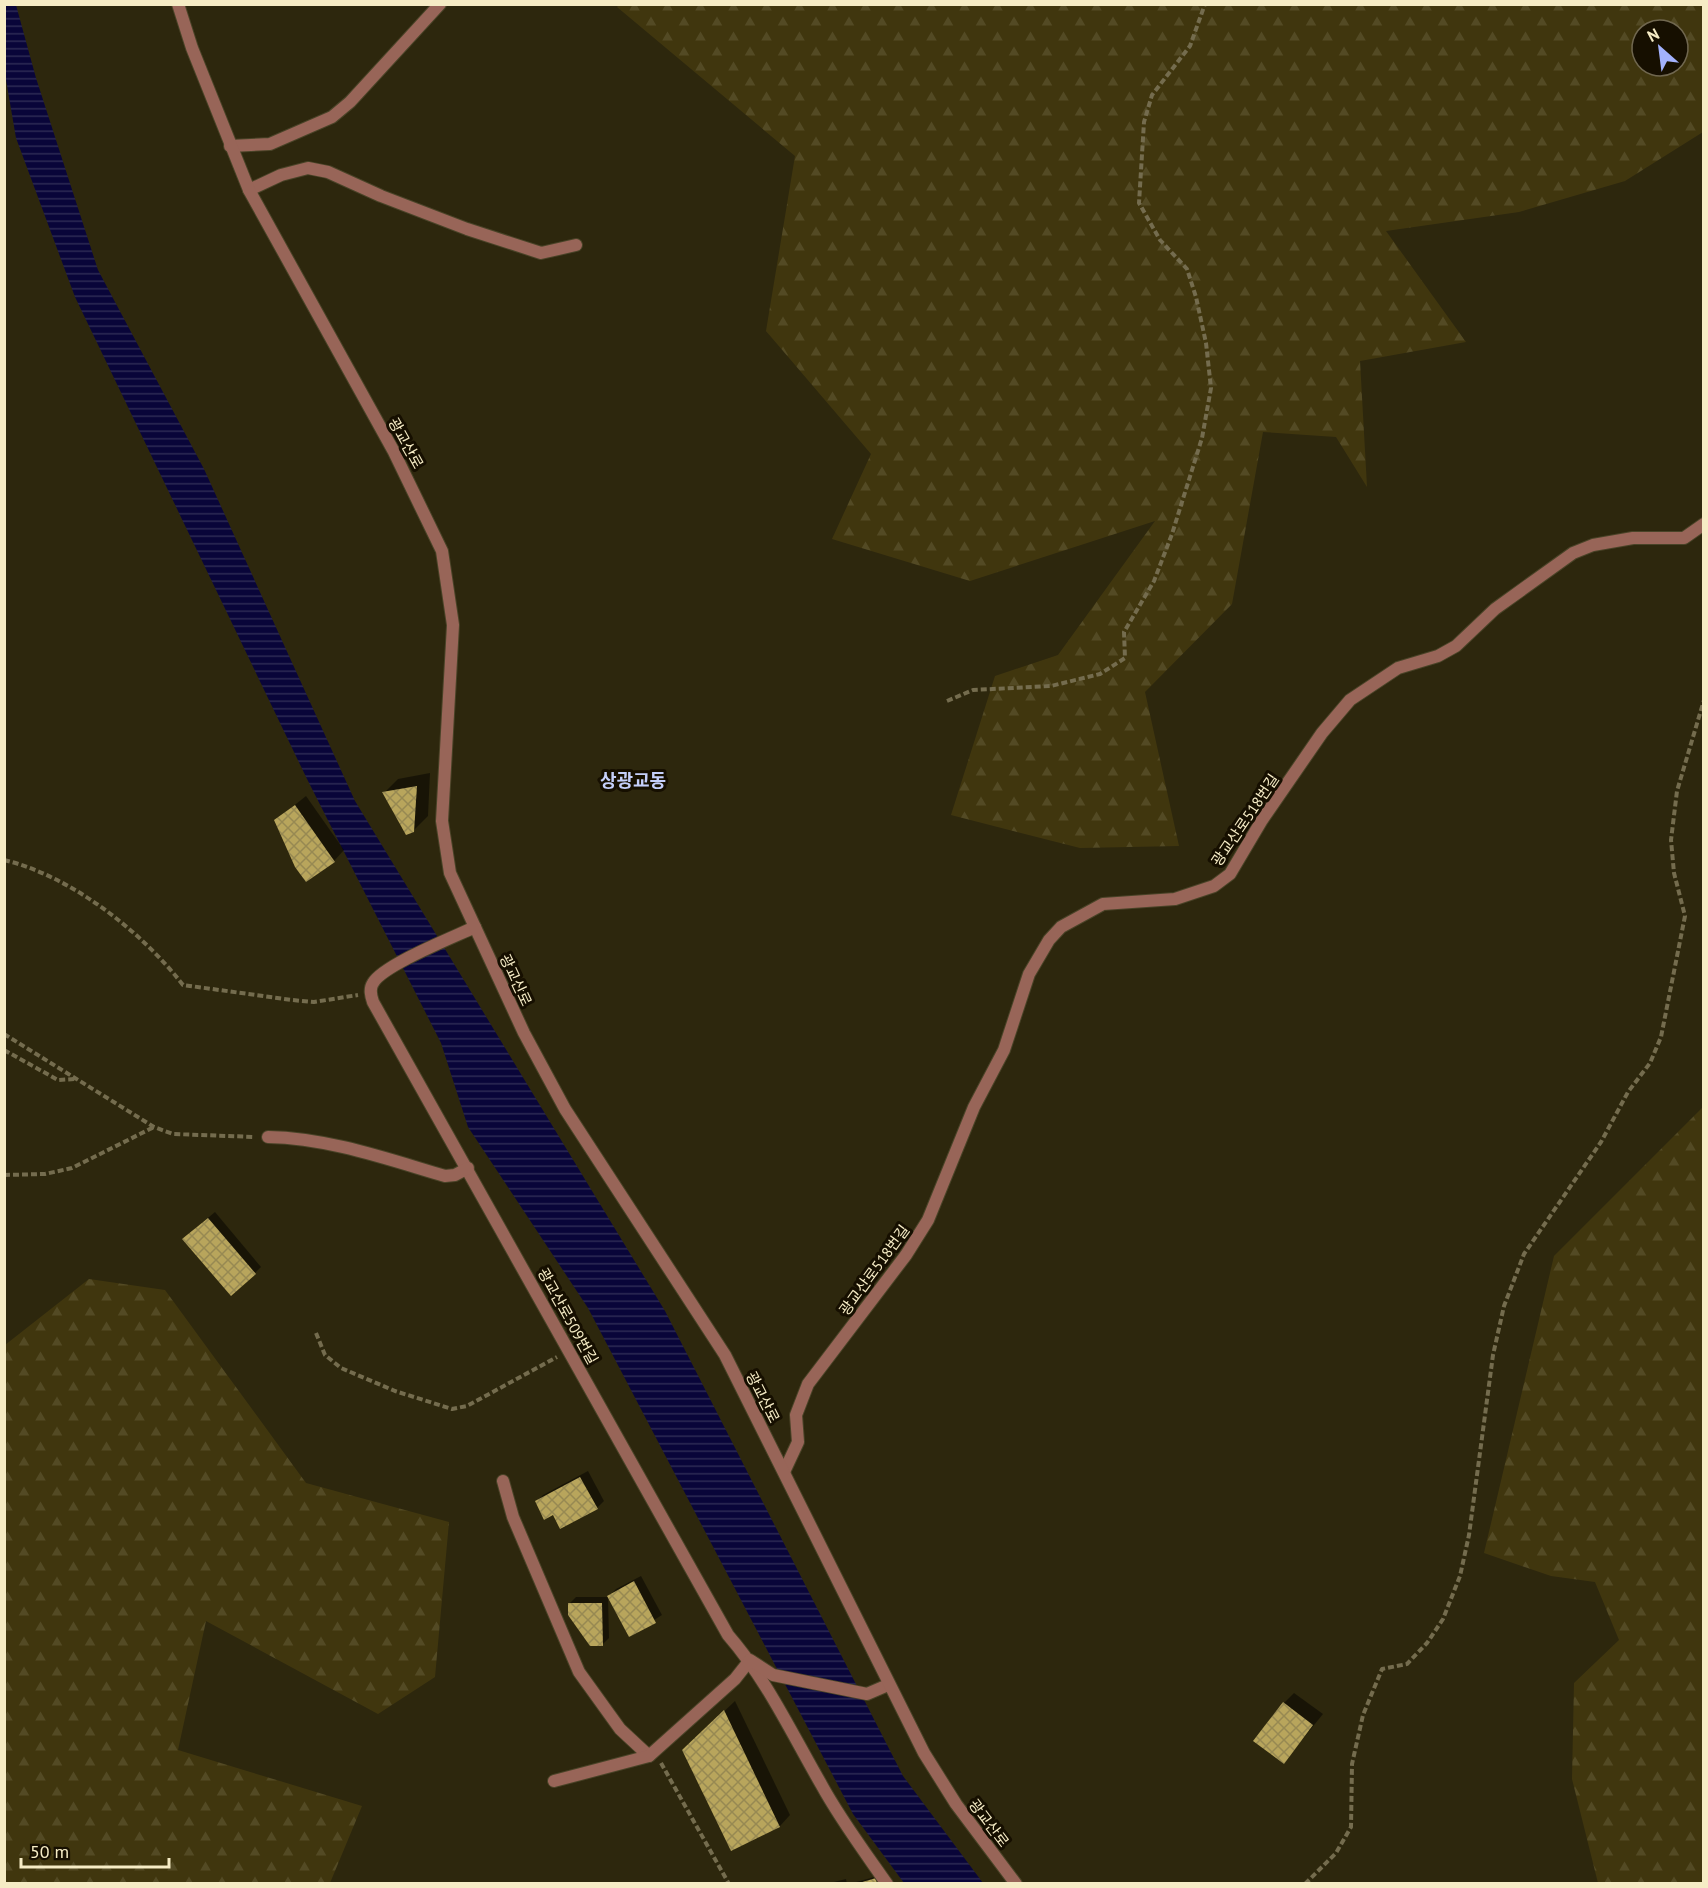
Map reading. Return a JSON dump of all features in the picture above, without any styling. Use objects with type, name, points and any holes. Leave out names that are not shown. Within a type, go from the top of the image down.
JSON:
[{"type":"street","name":"광교산로","points":[[178,4],[192,48],[249,190],[393,450],[442,551],[453,626],[442,820],[450,873],[524,1033],[565,1109],[725,1355],[888,1686],[924,1753],[956,1804],[1016,1884]]},
{"type":"street","points":[[230,146],[270,144],[332,117],[350,102],[440,4]]},
{"type":"street","points":[[249,190],[281,175],[308,168],[328,172],[381,196],[467,229],[541,252],[576,245]]},
{"type":"street","name":"광교산로518번길","points":[[784,1472],[798,1442],[796,1415],[808,1384],[906,1255],[928,1220],[974,1107],[1004,1050],[1029,974],[1048,940],[1061,927],[1103,904],[1175,899],[1214,886],[1230,874],[1262,820],[1322,733],[1350,700],[1398,668],[1438,656],[1456,646],[1495,609],[1573,553],[1593,545],[1633,538],[1684,538],[1704,524]]},
{"type":"street","points":[[372,988],[388,969],[475,927]]},
{"type":"street","name":"광교산로509번길","points":[[372,988],[373,1002],[569,1347],[728,1635],[750,1660],[773,1675],[867,1694],[888,1686]]},
{"type":"street","points":[[268,1137],[295,1137],[369,1154],[445,1176],[455,1175],[468,1168]]},
{"type":"street","points":[[503,1481],[513,1517],[579,1672],[620,1730],[651,1755]]},
{"type":"street","points":[[554,1781],[651,1755],[735,1679],[750,1660],[780,1706],[820,1784],[852,1835],[888,1884]]},
{"type":"path","points":[[947,700],[973,690],[1051,686],[1100,674],[1125,658],[1124,632],[1154,581],[1172,534],[1202,438],[1211,388],[1206,342],[1196,297],[1186,269],[1160,240],[1139,203],[1143,133],[1152,95],[1190,46],[1205,4]]},
{"type":"path","points":[[1305,1884],[1336,1853],[1351,1827],[1352,1764],[1363,1715],[1382,1669],[1407,1664],[1427,1643],[1443,1619],[1460,1576],[1469,1535],[1493,1355],[1504,1306],[1524,1254],[1601,1143],[1629,1092],[1650,1063],[1662,1037],[1685,916],[1674,873],[1671,840],[1677,791],[1704,700]]},
{"type":"path","points":[[4,860],[49,874],[81,893],[131,932],[170,967],[183,985],[314,1002],[372,988]]},
{"type":"path","points":[[4,1034],[154,1127],[173,1134],[268,1137]]},
{"type":"path","points":[[4,1050],[58,1080],[77,1079]]},
{"type":"path","points":[[4,1175],[45,1174],[72,1168],[154,1127]]},
{"type":"path","points":[[316,1333],[326,1355],[341,1368],[395,1391],[452,1409],[467,1406],[506,1386],[554,1360],[569,1347]]},
{"type":"path","points":[[651,1755],[666,1769],[729,1884]]},
{"type":"green space","points":[[619,5],[1703,5],[1703,132],[1625,181],[1519,212],[1386,231],[1466,342],[1360,361],[1367,487],[1336,437],[1263,432],[1232,604],[1145,692],[1179,846],[1080,848],[951,815],[995,676],[1058,655],[1155,521],[970,581],[832,539],[871,454],[766,331],[795,156],[617,7]]},
{"type":"green space","points":[[1703,1107],[1703,1883],[1598,1883],[1572,1779],[1574,1683],[1619,1640],[1595,1582],[1551,1576],[1484,1553],[1554,1256]]},
{"type":"green space","points":[[89,1279],[165,1290],[306,1483],[449,1522],[435,1677],[378,1714],[206,1621],[178,1750],[362,1806],[330,1883],[5,1883],[5,1345]]},
{"type":"shaded area","points":[[4,5],[16,5],[36,78],[98,270],[204,469],[355,801],[665,1311],[903,1776],[983,1883],[904,1883],[853,1814],[588,1308],[468,1127],[441,1043],[307,779],[75,297],[16,138],[5,74]]},
{"type":"building","points":[[417,786],[414,832],[406,835],[382,792]]},
{"type":"building","points":[[295,805],[335,862],[306,882],[295,867],[274,820]]},
{"type":"building","points":[[208,1218],[256,1274],[231,1296],[182,1239]]},
{"type":"building","points":[[580,1477],[598,1509],[560,1529],[553,1515],[544,1520],[535,1501]]},
{"type":"building","points":[[634,1581],[656,1623],[629,1637],[607,1596]]},
{"type":"building","points":[[568,1603],[602,1603],[603,1646],[590,1646],[568,1615]]},
{"type":"building","points":[[1283,1702],[1313,1725],[1284,1764],[1253,1741]]},
{"type":"building","points":[[724,1710],[780,1827],[731,1851],[682,1750]]},
{"type":"building","points":[[876,1878],[877,1884],[859,1884],[859,1883]]},
{"type":"district","name":"상광교동","points":[[633,780]]}]
